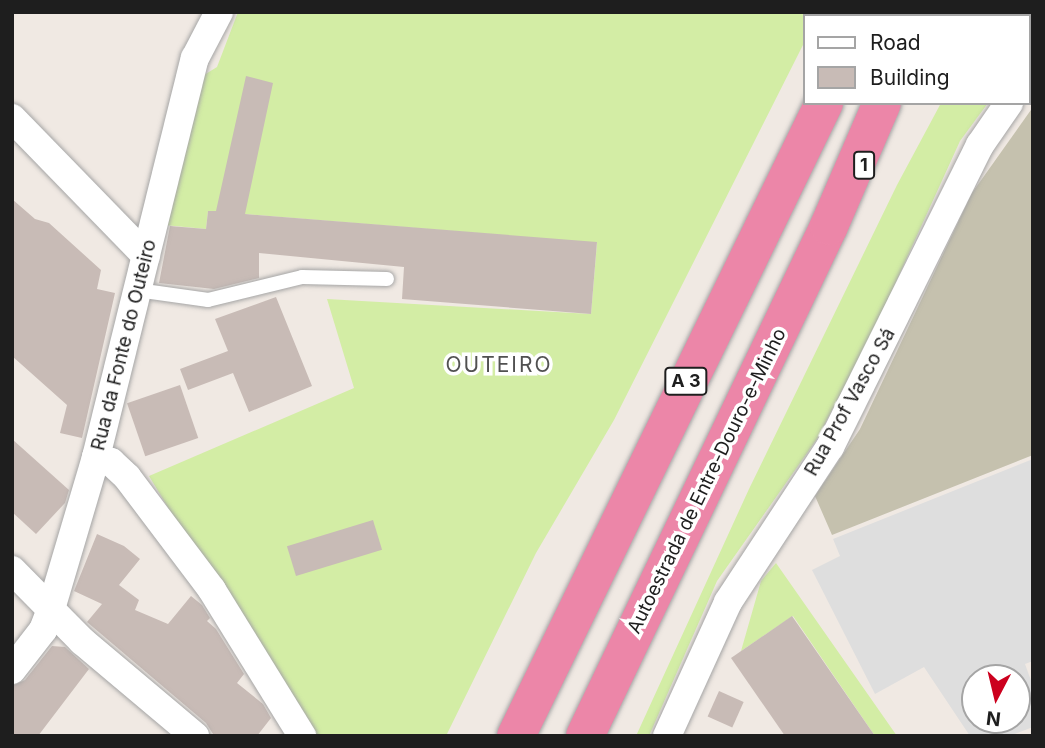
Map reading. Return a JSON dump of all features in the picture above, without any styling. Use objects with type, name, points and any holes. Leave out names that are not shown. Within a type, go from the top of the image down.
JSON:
[{"type":"highway","points":[[762,225],[807,105]]},
{"type":"highway","points":[[762,225],[823,105]]},
{"type":"highway","name":"1","points":[[829,226],[881,105]]},
{"type":"highway","name":"1","points":[[829,226],[898,105]]},
{"type":"highway","name":"A 3","points":[[516,736],[762,225]]},
{"type":"highway","name":"Autoestrada de Entre-Douro-e-Minho","points":[[585,736],[829,226]]},
{"type":"street","name":"Rua da Fonte do Outeiro","points":[[12,670],[43,630],[51,609],[96,457],[195,58],[217,14]]},
{"type":"street","name":"Rua Prof Vasco Sá","points":[[667,736],[728,602],[830,447],[980,145],[1008,105]]},
{"type":"street","points":[[12,118],[146,256]]},
{"type":"street","points":[[96,457],[111,462],[127,477],[212,590],[302,736]]},
{"type":"street","points":[[12,570],[82,641],[195,736]]},
{"type":"lane","points":[[137,290],[208,300],[302,277],[387,279]]},
{"type":"shaded area","points":[[1033,107],[1033,455],[832,535],[815,496],[860,429],[972,193]]},
{"type":"shaded area","points":[[1033,459],[1033,661],[1025,664],[961,664],[961,722],[924,667],[875,694],[812,570],[840,556],[833,539]]},
{"type":"shaded area","points":[[1031,680],[1033,686],[1031,728]]},
{"type":"shaded area","points":[[969,734],[1014,734],[1009,736]]},
{"type":"green space","points":[[238,12],[819,12],[804,14],[804,43],[614,420],[536,553],[446,736],[306,736],[149,476],[354,388],[327,299],[591,314],[597,243],[208,211],[206,229],[164,225],[204,75],[217,67]]},
{"type":"green space","points":[[1033,12],[1033,44],[1031,46],[1031,14],[990,14]]},
{"type":"green space","points":[[940,105],[987,105],[960,141],[880,317],[817,439],[717,581],[649,736],[636,736],[749,489],[897,185]]},
{"type":"green space","points":[[776,563],[897,736],[875,736],[793,616],[741,651],[761,581]]},
{"type":"building","points":[[246,76],[273,83],[245,214],[597,242],[591,314],[402,299],[404,267],[259,253],[259,278],[214,289],[159,283],[170,226],[206,229],[208,211],[216,211]]},
{"type":"building","points":[[12,199],[35,219],[49,223],[101,270],[97,289],[115,293],[82,438],[60,433],[67,405],[12,356]]},
{"type":"building","points":[[276,297],[312,386],[249,412],[233,373],[188,390],[180,369],[228,351],[215,319]]},
{"type":"building","points":[[180,385],[198,438],[145,456],[127,403]]},
{"type":"building","points":[[12,439],[69,490],[65,503],[36,534],[12,512]]},
{"type":"building","points":[[373,520],[382,550],[296,576],[287,546]]},
{"type":"building","points":[[97,534],[124,546],[140,559],[119,585],[139,600],[135,610],[168,624],[191,596],[202,605],[210,618],[207,621],[216,629],[244,674],[237,683],[263,704],[271,718],[257,736],[213,734],[206,723],[87,622],[102,604],[74,591]]},
{"type":"building","points":[[792,616],[875,736],[785,736],[731,658]]},
{"type":"building","points":[[52,646],[65,647],[89,669],[38,736],[12,736],[12,686],[25,680]]},
{"type":"building","points":[[719,691],[744,702],[732,728],[708,717]]},
{"type":"district","name":"OUTEIRO","points":[[499,365]]}]
